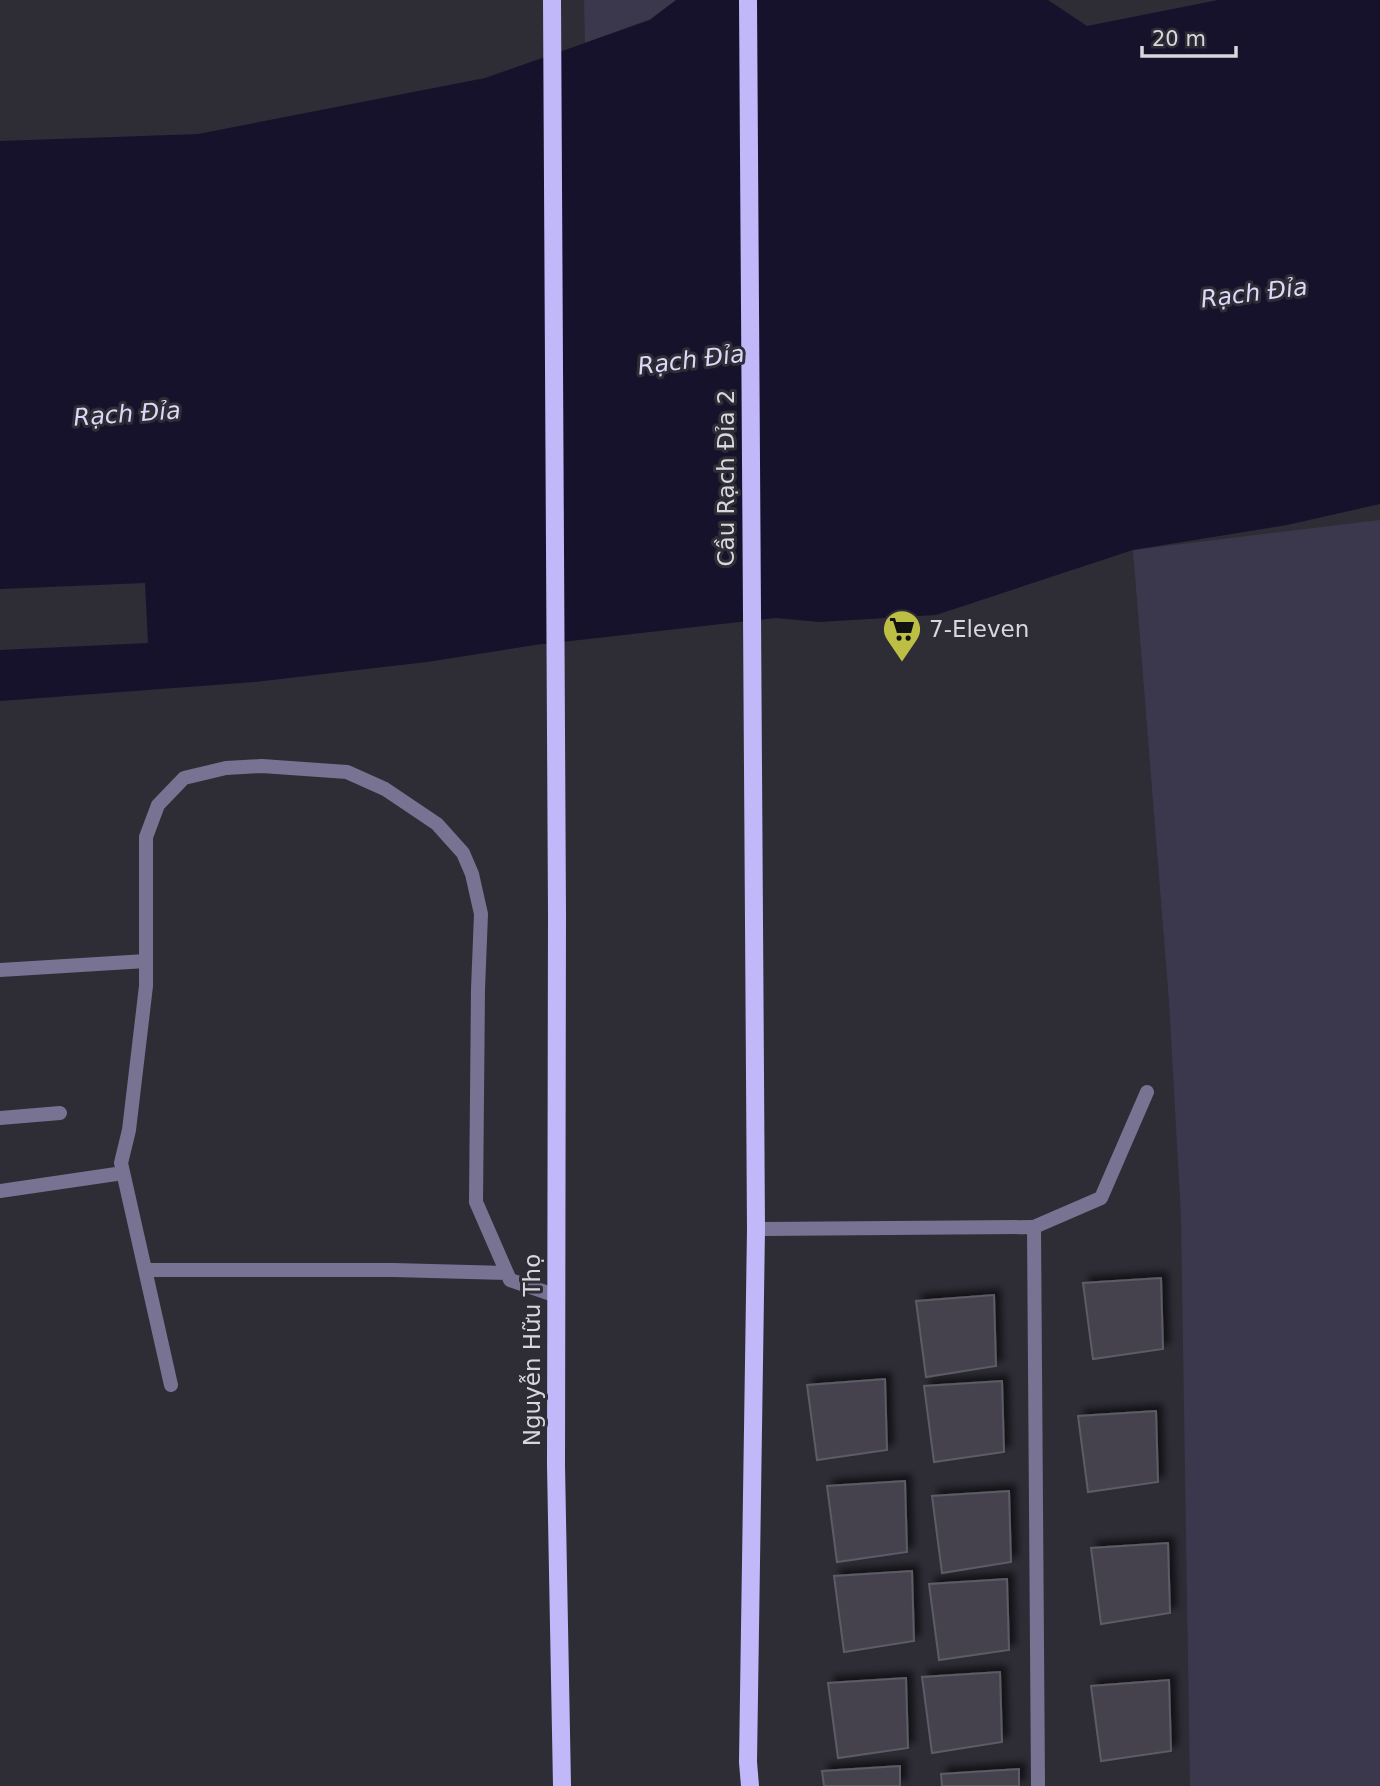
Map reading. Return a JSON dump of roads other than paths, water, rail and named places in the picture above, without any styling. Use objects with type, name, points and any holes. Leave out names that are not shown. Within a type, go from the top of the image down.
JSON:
[{"type":"main road","name":"Nguyễn Hữu Thọ","points":[[552,0],[557,914],[556,1465],[562,1786]]},
{"type":"main road","name":"Cầu Rạch Đỉa 2","points":[[748,0],[756,1229]]},
{"type":"main road","points":[[750,1786],[748,1762],[756,1229]]},
{"type":"street","points":[[171,1385],[121,1163],[129,1130],[146,986],[146,837],[158,805],[184,778],[226,768],[262,766],[347,772],[384,789],[437,824],[463,853],[472,874],[481,914],[476,1202],[510,1280],[557,1296]]},
{"type":"street","points":[[0,970],[146,961]]},
{"type":"street","points":[[756,1229],[1034,1227],[1101,1198],[1147,1092]]},
{"type":"street","points":[[0,1118],[60,1113]]},
{"type":"street","points":[[0,1191],[123,1173]]},
{"type":"street","points":[[1034,1227],[1038,1786]]},
{"type":"street","points":[[146,1270],[507,1273]]},
{"type":"water","name":"Rạch Đỉa","points":[[676,0],[1048,0],[1087,26],[1218,0],[1380,0],[1380,504],[1287,525],[1133,550],[936,615],[819,622],[776,618],[535,645],[427,662],[255,682],[0,701],[0,141],[198,134],[485,78],[650,20]]},
{"type":"place","name":"7-Eleven","points":[[902,663]]}]
